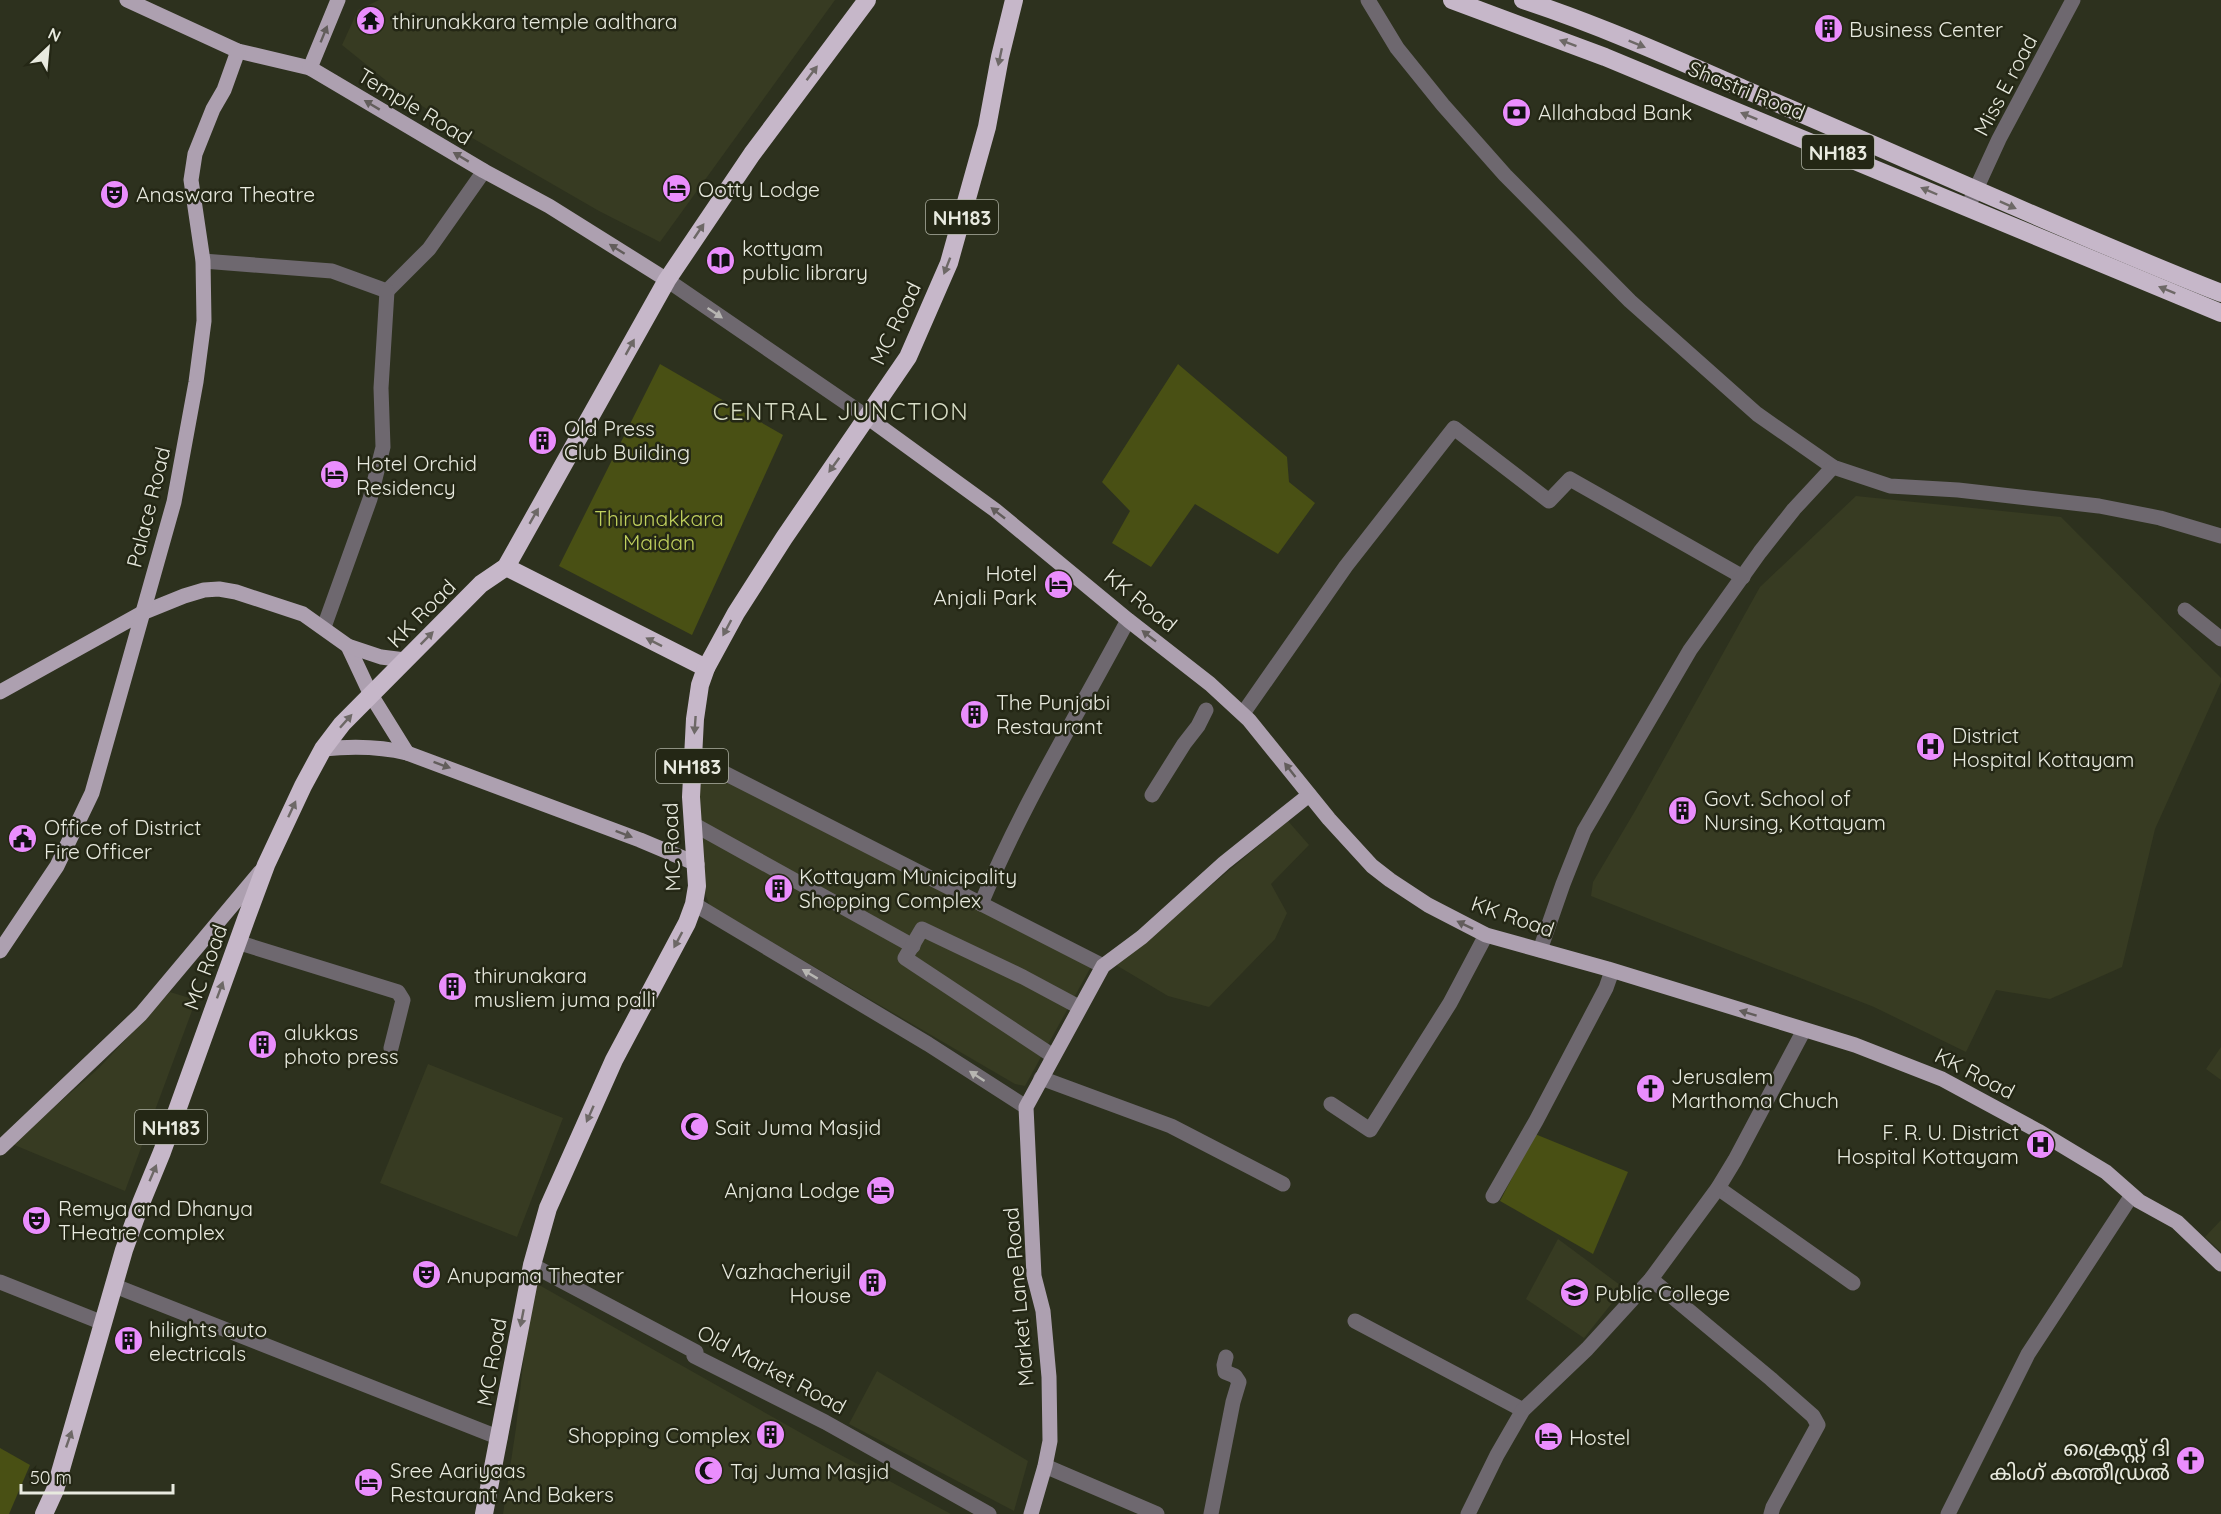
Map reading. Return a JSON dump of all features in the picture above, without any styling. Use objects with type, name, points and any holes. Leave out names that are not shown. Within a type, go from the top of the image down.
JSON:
[{"type":"highway","name":"NH183","points":[[506,567],[667,280],[758,146],[867,0]]},
{"type":"highway","name":"MC Road","points":[[484,1514],[532,1265],[548,1208],[614,1060],[687,923],[694,904],[697,864],[693,824],[693,758],[700,685],[706,668],[736,613],[784,538],[908,357],[949,263],[977,165],[1014,0]]},
{"type":"highway","name":"Shastri Road","points":[[1452,0],[1605,57],[2221,312]]},
{"type":"highway","name":"Shastri Road","points":[[1523,0],[1564,14],[1692,67],[2029,215],[2221,293]]},
{"type":"highway","name":"KK Road","points":[[371,695],[481,584],[506,567]]},
{"type":"highway","points":[[506,567],[706,668]]},
{"type":"highway","name":"MC Road","points":[[44,1514],[55,1490],[124,1250],[266,866],[323,749],[342,724],[371,695]]},
{"type":"main road","name":"Temple Road","points":[[127,0],[238,51],[310,68],[484,171],[549,206],[667,280]]},
{"type":"main road","points":[[310,68],[338,0]]},
{"type":"main road","name":"Palace Road","points":[[0,951],[57,866],[92,793],[174,502],[196,382],[204,321],[203,261],[191,180],[195,154],[213,109],[224,90],[238,51]]},
{"type":"main road","name":"KK Road","points":[[867,417],[995,510],[1230,701],[1273,748],[1350,843],[1390,880],[1428,905],[1486,935],[1612,971],[1855,1046],[1942,1080],[2047,1136],[2106,1172],[2139,1201],[2177,1222],[2221,1264]]},
{"type":"main road","points":[[0,692],[142,613],[204,590],[219,589],[236,592],[303,614],[348,646],[381,657],[405,660]]},
{"type":"main road","points":[[348,646],[371,695],[407,753]]},
{"type":"main road","points":[[323,749],[366,747],[407,753],[640,840],[697,864]]},
{"type":"main road","points":[[1026,1107],[1103,966],[1142,937],[1224,863],[1309,795]]},
{"type":"main road","points":[[0,1148],[141,1014],[266,866]]},
{"type":"main road","name":"Market Lane Road","points":[[1026,1107],[1034,1276],[1043,1311],[1049,1377],[1050,1441],[1031,1514]]},
{"type":"street","points":[[1368,0],[1397,48],[1504,175],[1622,293],[1757,414],[1833,467],[1890,486],[1958,490],[2099,506],[2160,518],[2221,536]]},
{"type":"street","name":"Miss E road","points":[[1968,207],[1999,140],[2073,0]]},
{"type":"street","points":[[324,627],[366,510],[383,447],[381,388],[387,291],[429,249],[484,171]]},
{"type":"street","points":[[203,261],[332,271],[387,291]]},
{"type":"street","points":[[667,280],[867,417]]},
{"type":"street","points":[[1244,712],[1346,567],[1454,428],[1549,501],[1570,479],[1743,577]]},
{"type":"street","points":[[1540,950],[1563,884],[1592,817],[1690,650],[1794,509],[1833,467]]},
{"type":"street","points":[[2185,610],[2221,639]]},
{"type":"street","points":[[981,904],[996,868],[1043,773],[1128,620]]},
{"type":"street","points":[[1152,795],[1198,726],[1206,710]]},
{"type":"street","points":[[693,758],[1103,966]]},
{"type":"street","points":[[693,824],[913,946]]},
{"type":"street","points":[[694,904],[928,1044],[1026,1107]]},
{"type":"street","points":[[1053,1056],[905,958],[922,930],[1079,1007]]},
{"type":"street","points":[[1331,1104],[1370,1130],[1450,1003],[1486,935]]},
{"type":"street","points":[[237,942],[398,992],[404,1000],[391,1048]]},
{"type":"street","points":[[1493,1196],[1536,1122],[1606,988],[1612,971]]},
{"type":"street","points":[[1468,1514],[1522,1410],[1587,1348],[1651,1278],[1718,1188],[1741,1150],[1804,1030]]},
{"type":"street","points":[[1041,1078],[1170,1126],[1283,1184]]},
{"type":"street","points":[[1718,1188],[1853,1283]]},
{"type":"street","points":[[1948,1514],[2028,1354],[2132,1195]]},
{"type":"street","name":"Old Market Road","points":[[532,1265],[696,1352],[694,1356],[825,1422],[989,1514]]},
{"type":"street","points":[[1651,1278],[1771,1379],[1813,1416],[1818,1425],[1771,1514]]},
{"type":"street","points":[[0,1282],[103,1323]]},
{"type":"street","points":[[115,1286],[500,1437]]},
{"type":"street","points":[[1355,1321],[1522,1410]]},
{"type":"street","points":[[1211,1514],[1239,1382],[1235,1376],[1225,1372],[1226,1357]]},
{"type":"street","points":[[1045,1466],[1156,1514]]},
{"type":"shaded area","points":[[379,0],[835,0],[660,242],[599,211],[455,128],[394,87],[342,45],[358,10]]},
{"type":"shaded area","name":"District Hospital Kottayam","points":[[1856,496],[2061,517],[2221,678],[2155,829],[2122,967],[2050,999],[1996,990],[1966,1052],[1874,1007],[1591,896],[1593,882],[1760,587]]},
{"type":"shaded area","points":[[705,770],[1092,965],[1025,1086],[1015,1084],[710,906],[704,891],[694,792]]},
{"type":"shaded area","points":[[1288,821],[1309,845],[1271,884],[1287,913],[1275,939],[1209,1007],[1168,996],[1116,965]]},
{"type":"shaded area","points":[[170,992],[196,1000],[125,1191],[12,1144],[99,1068]]},
{"type":"shaded area","points":[[2221,1047],[2221,1080],[2206,1069]]},
{"type":"shaded area","points":[[428,1064],[563,1118],[517,1237],[380,1183]]},
{"type":"shaded area","points":[[2221,1220],[2221,1252],[2205,1237]]},
{"type":"shaded area","name":"Public College","points":[[1558,1239],[1624,1288],[1584,1338],[1526,1299]]},
{"type":"shaded area","points":[[532,1281],[824,1446],[951,1514],[503,1514],[516,1428]]},
{"type":"shaded area","points":[[877,1371],[1028,1461],[1014,1511],[849,1424]]},
{"type":"green space","name":"Thirunakkara Maidan","points":[[660,364],[783,435],[692,635],[559,566]]},
{"type":"green space","points":[[1178,364],[1287,457],[1289,482],[1315,503],[1278,554],[1195,504],[1151,567],[1112,543],[1130,511],[1102,482]]},
{"type":"green space","points":[[1535,1134],[1628,1172],[1593,1254],[1500,1201]]},
{"type":"green space","points":[[0,1448],[30,1465],[9,1514],[0,1514]]},
{"type":"place","name":"thirunakkara temple aalthara","points":[[371,21]]},
{"type":"place","name":"Business Center","points":[[1828,29]]},
{"type":"place","name":"Allahabad Bank","points":[[1517,112]]},
{"type":"place","name":"Ootty Lodge","points":[[677,189]]},
{"type":"place","name":"Anaswara Theatre","points":[[115,194]]},
{"type":"place","name":"kottyam public library","points":[[721,260]]},
{"type":"place","name":"Old Press Club Building","points":[[543,440]]},
{"type":"place","name":"Hotel Orchid Residency","points":[[335,475]]},
{"type":"place","name":"Hotel Anjali Park","points":[[1058,585]]},
{"type":"place","name":"The Punjabi Restaurant","points":[[975,714]]},
{"type":"place","name":"District Hospital Kottayam","points":[[1931,747]]},
{"type":"place","name":"Govt. School of Nursing, Kottayam","points":[[1683,810]]},
{"type":"place","name":"Office of District Fire Officer","points":[[23,839]]},
{"type":"place","name":"Kottayam Municipality Shopping Complex","points":[[778,888]]},
{"type":"place","name":"thirunakara musliem juma palli","points":[[453,987]]},
{"type":"place","name":"alukkas photo press","points":[[263,1044]]},
{"type":"place","name":"Jerusalem Marthoma Chuch","points":[[1650,1088]]},
{"type":"place","name":"Sait Juma Masjid","points":[[694,1127]]},
{"type":"place","name":"F. R. U. District Hospital Kottayam","points":[[2040,1144]]},
{"type":"place","name":"Anjana Lodge","points":[[881,1190]]},
{"type":"place","name":"Remya and Dhanya THeatre complex","points":[[37,1220]]},
{"type":"place","name":"Anupama Theater","points":[[426,1275]]},
{"type":"place","name":"Vazhacheriyil House","points":[[872,1283]]},
{"type":"place","name":"Public College","points":[[1574,1293]]},
{"type":"place","name":"hilights auto electricals","points":[[128,1341]]},
{"type":"place","name":"Shopping Complex","points":[[771,1435]]},
{"type":"place","name":"Hostel","points":[[1548,1437]]},
{"type":"place","name":"ക്രൈസ്റ്റ് ദി കിംഗ് കത്തീഡ്രൽ","points":[[2191,1460]]},
{"type":"place","name":"Taj Juma Masjid","points":[[709,1471]]},
{"type":"place","name":"Sree Aariyaas Restaurant And Bakers","points":[[369,1482]]},
{"type":"district","name":"CENTRAL JUNCTION","points":[[841,411]]}]
